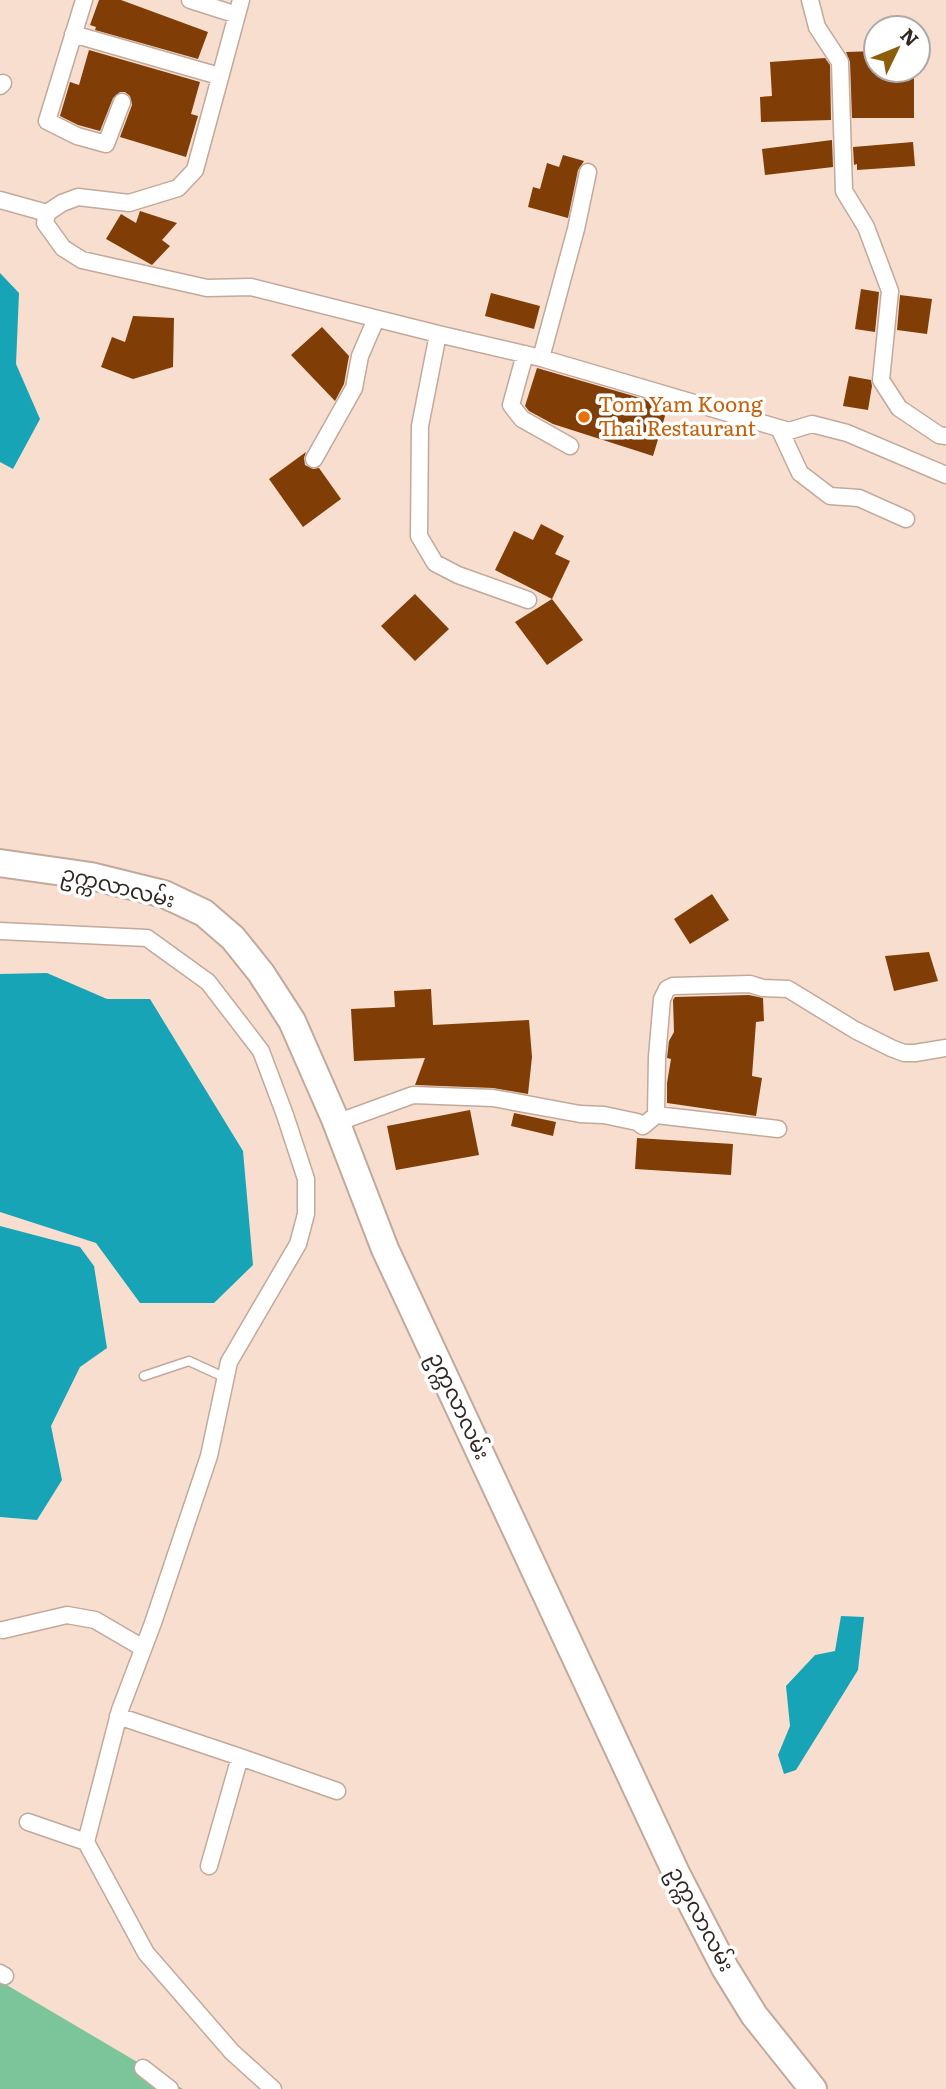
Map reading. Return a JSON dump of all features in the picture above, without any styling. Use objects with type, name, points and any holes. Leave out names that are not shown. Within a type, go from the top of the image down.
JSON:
[{"type":"main road","name":"ဥက္ကလာလမ်း","points":[[0,863],[90,876],[164,894],[204,914],[233,938],[261,973],[292,1021],[336,1122],[385,1249],[677,1875],[725,1968],[754,2015],[813,2089]]},
{"type":"street","points":[[84,0],[47,121],[77,136],[106,144],[122,102]]},
{"type":"street","points":[[190,0],[239,7],[195,170],[178,188],[129,203],[78,197],[47,214],[45,223],[63,248],[82,260],[207,288],[251,287],[541,358],[789,431],[812,424],[847,433],[946,475]]},
{"type":"street","points":[[810,0],[817,27],[840,62],[844,191],[866,228],[891,291],[881,380],[899,408],[939,435],[946,436]]},
{"type":"street","points":[[73,34],[219,76]]},
{"type":"street","points":[[541,358],[576,229],[588,172]]},
{"type":"street","points":[[0,200],[47,214]]},
{"type":"street","points":[[314,459],[354,388],[360,355],[376,319]]},
{"type":"street","points":[[438,334],[420,426],[419,536],[435,563],[458,575],[528,600]]},
{"type":"street","points":[[525,354],[511,405],[522,419],[570,446]]},
{"type":"street","points":[[779,428],[800,473],[830,496],[859,498],[905,519]]},
{"type":"street","points":[[0,931],[147,938],[208,982],[261,1051],[306,1179],[306,1214],[298,1244],[229,1362],[209,1456],[118,1716],[86,1842]]},
{"type":"street","points":[[656,1115],[662,999],[667,989],[673,986],[750,984],[764,988],[788,989],[855,1030],[904,1053],[946,1048]]},
{"type":"street","points":[[336,1122],[414,1095],[493,1098],[580,1114],[604,1115],[637,1122],[643,1126],[656,1115],[778,1129]]},
{"type":"street","points":[[3,1630],[67,1615],[95,1620],[143,1648]]},
{"type":"street","points":[[118,1716],[337,1791]]},
{"type":"street","points":[[209,1866],[240,1757]]},
{"type":"street","points":[[28,1822],[86,1842],[146,1953],[232,2052],[273,2089]]},
{"type":"street","points":[[143,2068],[168,2088]]},
{"type":"lane","points":[[144,1376],[189,1361],[226,1378]]},
{"type":"green space","points":[[0,1981],[183,2089],[0,2089]]},
{"type":"water","points":[[0,273],[19,293],[16,364],[40,419],[13,469],[0,462]]},
{"type":"water","points":[[47,973],[107,999],[150,999],[243,1151],[253,1265],[214,1303],[140,1303],[96,1243],[0,1212],[0,974]]},
{"type":"water","points":[[0,1226],[80,1247],[94,1266],[107,1348],[80,1367],[51,1426],[62,1480],[37,1520],[0,1517]]},
{"type":"water","points":[[841,1616],[864,1617],[858,1670],[796,1770],[784,1774],[778,1755],[790,1726],[786,1686],[815,1655],[835,1651]]},
{"type":"building","points":[[99,0],[121,0],[208,32],[198,59],[95,30],[96,27],[90,25]]},
{"type":"building","points":[[89,50],[200,82],[191,114],[198,116],[186,157],[120,137],[132,105],[130,96],[125,92],[120,92],[113,98],[100,131],[78,125],[60,116],[70,82],[79,85]]},
{"type":"building","points":[[862,51],[862,84],[914,84],[914,118],[852,118],[850,62],[846,52]]},
{"type":"building","points":[[825,58],[830,65],[831,120],[761,122],[760,97],[772,96],[770,62]]},
{"type":"building","points":[[832,140],[833,167],[765,175],[762,149]]},
{"type":"building","points":[[913,142],[915,166],[857,170],[857,164],[854,165],[853,147]]},
{"type":"building","points":[[563,155],[584,161],[578,170],[568,218],[528,207],[533,187],[540,189],[547,163],[559,167]]},
{"type":"building","points":[[140,211],[177,223],[162,240],[170,246],[152,265],[106,239],[121,214],[136,223]]},
{"type":"building","points":[[861,289],[879,292],[875,332],[855,329]]},
{"type":"building","points":[[491,293],[540,306],[534,329],[485,316]]},
{"type":"building","points":[[900,295],[932,299],[927,334],[897,330]]},
{"type":"building","points":[[133,316],[174,318],[173,367],[133,379],[101,367],[112,337],[125,342]]},
{"type":"building","points":[[322,327],[349,356],[344,384],[335,401],[291,355]]},
{"type":"building","points":[[537,368],[668,406],[653,456],[553,424],[529,411],[525,406]]},
{"type":"building","points":[[849,376],[871,380],[868,410],[843,406]]},
{"type":"building","points":[[306,452],[305,465],[313,469],[319,468],[341,499],[303,527],[269,479]]},
{"type":"building","points":[[541,524],[564,536],[555,554],[570,561],[552,599],[495,570],[514,531],[533,540]]},
{"type":"building","points":[[415,594],[449,629],[415,661],[381,626]]},
{"type":"building","points":[[552,599],[583,640],[547,665],[515,622]]},
{"type":"building","points":[[712,894],[729,920],[690,944],[674,919]]},
{"type":"building","points":[[929,952],[938,981],[894,991],[885,956]]},
{"type":"building","points":[[431,989],[433,1025],[529,1020],[532,1057],[528,1094],[493,1088],[415,1085],[425,1058],[354,1061],[351,1009],[395,1007],[394,991]]},
{"type":"building","points":[[749,995],[763,998],[764,1021],[756,1022],[752,1076],[762,1078],[756,1116],[667,1103],[671,1059],[667,1058],[669,1041],[674,1032],[675,997]]},
{"type":"building","points":[[470,1110],[479,1155],[396,1170],[387,1126]]},
{"type":"building","points":[[514,1113],[556,1122],[553,1136],[511,1126]]},
{"type":"building","points":[[637,1138],[733,1144],[731,1175],[635,1169]]},
{"type":"place","name":"Tom Yam Koong Thai Restaurant","points":[[584,417]]}]
